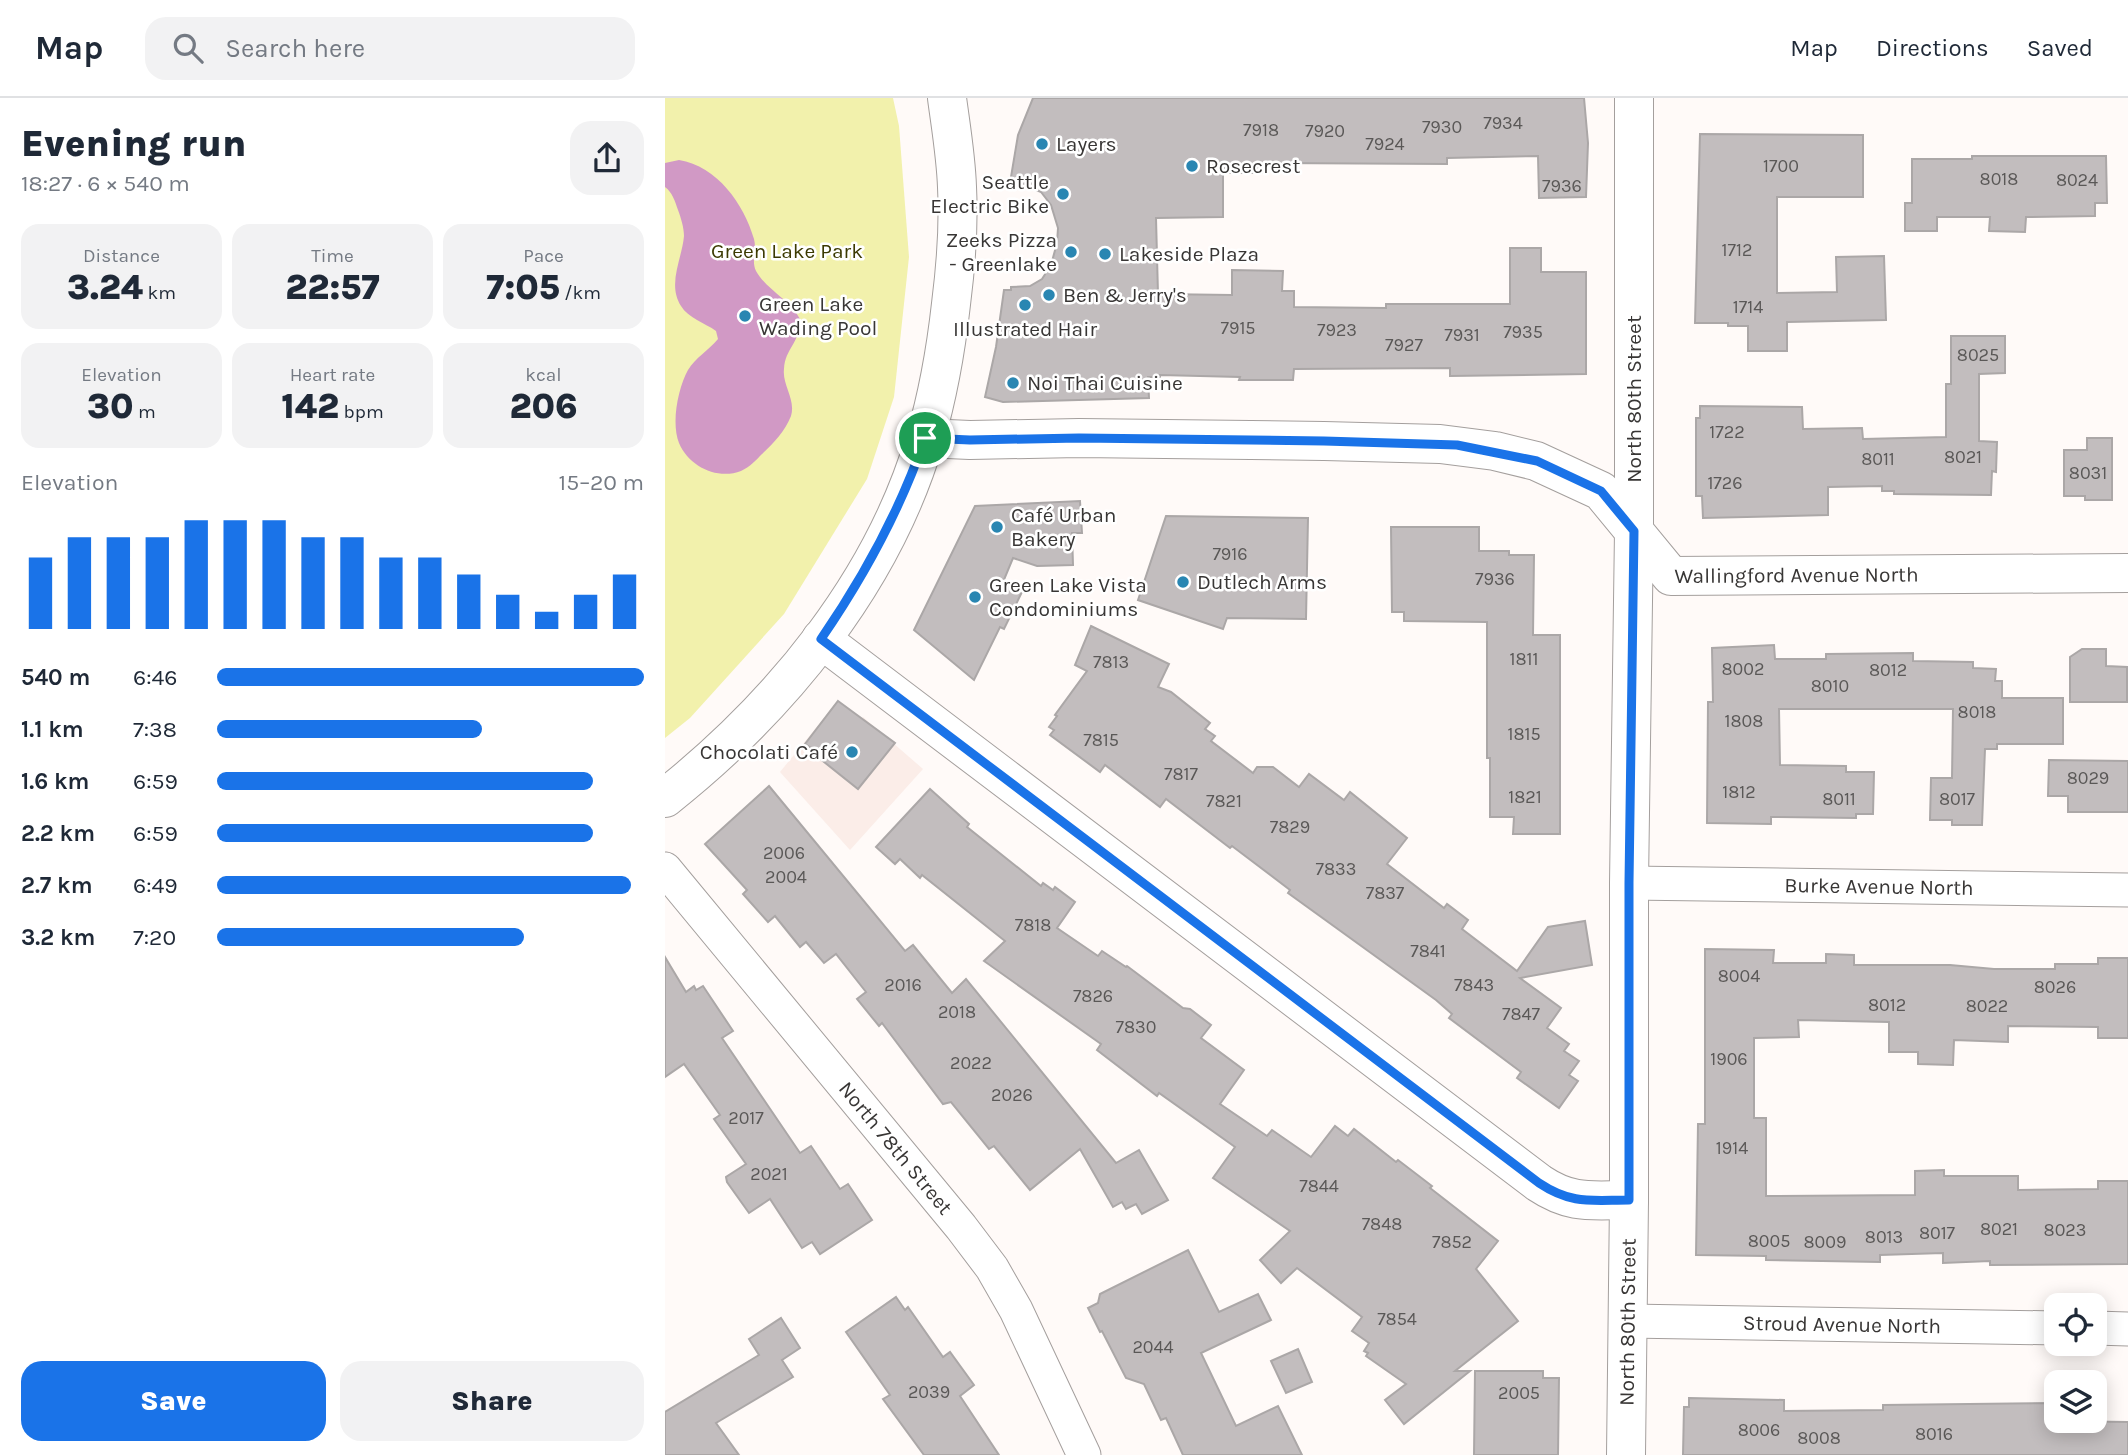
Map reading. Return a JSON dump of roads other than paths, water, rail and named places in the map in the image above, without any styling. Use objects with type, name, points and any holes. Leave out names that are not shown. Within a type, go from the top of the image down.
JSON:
[{"type":"street","points":[[665,798],[736,738],[821,639],[871,561],[912,477],[925,438],[946,344],[957,250],[957,189],[947,98]]},
{"type":"street","name":"North 80th Street","points":[[1626,1455],[1635,98]]},
{"type":"street","name":"Wallingford Avenue North","points":[[925,438],[1324,441],[1457,445],[1537,461],[1601,491],[1671,576],[2128,573]]},
{"type":"street","points":[[821,639],[1539,1183],[1557,1195],[1580,1201],[1629,1200]]},
{"type":"street","name":"North 78th Street","points":[[665,869],[992,1268],[1016,1310],[1084,1455]]},
{"type":"street","name":"Burke Avenue North","points":[[1629,883],[2128,890]]},
{"type":"street","name":"Stroud Avenue North","points":[[1628,1321],[2044,1328]]},
{"type":"street","points":[[2107,1328],[2128,1329]]},
{"type":"place","name":"Layers","points":[[1042,144]]},
{"type":"place","name":"Rosecrest","points":[[1192,166]]},
{"type":"place","name":"Seattle Electric Bike","points":[[1063,194]]},
{"type":"place","name":"Zeeks Pizza - Greenlake","points":[[1071,252]]},
{"type":"place","name":"Lakeside Plaza","points":[[1105,254]]},
{"type":"place","name":"Ben & Jerry's","points":[[1049,295]]},
{"type":"place","name":"Illustrated Hair","points":[[1025,305]]},
{"type":"place","name":"Green Lake Wading Pool","points":[[745,316]]},
{"type":"place","name":"Noi Thai Cuisine","points":[[1013,383]]},
{"type":"place","name":"Café Urban Bakery","points":[[997,527]]},
{"type":"place","name":"Dutlech Arms","points":[[1183,582]]},
{"type":"place","name":"Green Lake Vista Condominiums","points":[[975,597]]},
{"type":"place","name":"Chocolati Café","points":[[852,752]]},
{"type":"park label","name":"Green Lake Park","points":[[787,251]]}]
